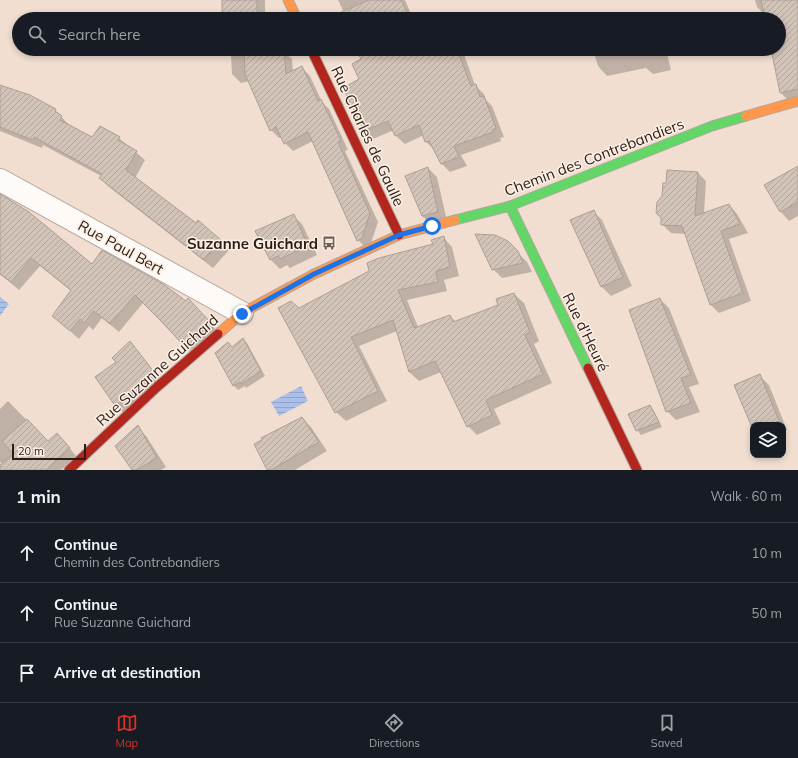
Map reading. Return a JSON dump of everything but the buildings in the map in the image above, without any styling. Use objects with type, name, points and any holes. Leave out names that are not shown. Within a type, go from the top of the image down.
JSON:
[{"type":"street","points":[[288,0],[294,12]]},
{"type":"street","name":"Rue Charles de Gaulle","points":[[314,56],[399,235]]},
{"type":"street","name":"Chemin des Contrebandiers","points":[[399,235],[510,206],[712,126],[798,101]]},
{"type":"street","name":"Rue Paul Bert","points":[[0,180],[242,314]]},
{"type":"street","name":"Rue d'Heuré","points":[[510,206],[637,470]]},
{"type":"street","name":"Rue Suzanne Guichard","points":[[69,470],[157,387],[242,314],[314,274],[399,235]]},
{"type":"water","points":[[0,297],[9,304],[0,316]]},
{"type":"water","points":[[301,386],[308,401],[279,416],[271,402]]},
{"type":"traffic: fast","points":[[455,220],[510,206],[712,126],[746,116]]},
{"type":"traffic: fast","points":[[510,206],[588,368]]},
{"type":"traffic: slow","points":[[288,0],[294,12]]},
{"type":"traffic: slow","points":[[746,116],[798,101]]},
{"type":"traffic: slow","points":[[218,334],[242,313],[314,274],[399,235],[455,220]]},
{"type":"traffic: jam","points":[[314,56],[399,235]]},
{"type":"traffic: jam","points":[[69,470],[157,387],[218,334]]},
{"type":"traffic: jam","points":[[588,368],[637,470]]},
{"type":"place","name":"Suzanne Guichard","points":[[329,243]]},
{"type":"route","points":[[242,314],[314,274],[399,235],[432,226]]}]
